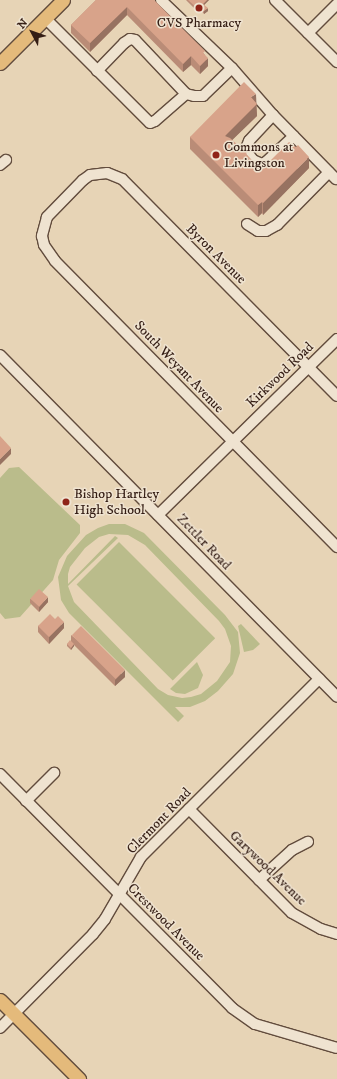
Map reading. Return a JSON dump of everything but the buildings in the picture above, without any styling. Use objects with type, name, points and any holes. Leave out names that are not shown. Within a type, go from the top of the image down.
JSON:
[{"type":"main road","points":[[0,63],[63,0]]},
{"type":"main road","points":[[0,1000],[79,1079]]},
{"type":"street","points":[[161,0],[232,68],[273,115],[336,179]]},
{"type":"street","points":[[275,0],[337,62]]},
{"type":"street","points":[[308,33],[337,4]]},
{"type":"street","points":[[45,18],[75,46],[150,123],[156,122],[186,94]]},
{"type":"street","points":[[98,71],[124,43],[130,39],[135,40],[186,94],[203,96],[232,68]]},
{"type":"street","points":[[273,115],[249,141],[246,148],[253,160],[262,164],[266,162],[294,136]]},
{"type":"street","points":[[247,224],[258,231],[266,232],[278,225],[329,172]]},
{"type":"street","name":"Byron Avenue","points":[[65,197],[90,175],[108,173],[122,179],[337,396]]},
{"type":"street","name":"South Weyant Avenue","points":[[65,197],[50,213],[43,226],[42,236],[44,245],[49,254],[337,547]]},
{"type":"street","name":"Kirkwood Road","points":[[158,515],[337,339]]},
{"type":"street","name":"Zettler Road","points":[[0,355],[4,366],[158,515],[337,698]]},
{"type":"street","name":"Clermont Road","points":[[0,1028],[93,934],[119,895],[141,857],[319,679]]},
{"type":"street","points":[[26,801],[54,773]]},
{"type":"street","name":"Crestwood Avenue","points":[[0,774],[119,895],[232,1008],[243,1017],[266,1028],[337,1048]]},
{"type":"street","name":"Garywood Avenue","points":[[189,808],[259,880],[297,916],[321,929],[337,934]]},
{"type":"street","points":[[259,880],[292,850],[308,842]]},
{"type":"green space","points":[[19,467],[80,525],[80,533],[59,560],[53,580],[20,617],[5,619],[0,613],[0,478],[9,468]]},
{"type":"green space","points":[[109,524],[125,524],[144,533],[225,615],[238,632],[240,653],[233,674],[218,691],[205,701],[190,707],[175,707],[184,716],[178,722],[69,613],[61,600],[58,577],[67,556],[86,535]],"holes":[[[109,534],[128,535],[145,545],[225,629],[231,646],[230,662],[217,681],[201,694],[182,698],[168,695],[158,689],[74,602],[68,586],[118,538],[115,536],[68,584],[70,567],[85,548],[99,537]]]},
{"type":"green space","points":[[119,542],[215,638],[173,681],[77,584]]},
{"type":"green space","points":[[241,624],[260,644],[253,650],[244,652],[238,626]]},
{"type":"green space","points":[[197,662],[203,675],[198,688],[185,694],[176,693],[170,689]]},
{"type":"place","name":"CVS Pharmacy","points":[[199,8]]},
{"type":"place","name":"Commons at Livingston","points":[[216,155]]},
{"type":"place","name":"Bishop Hartley High School","points":[[66,502]]}]
